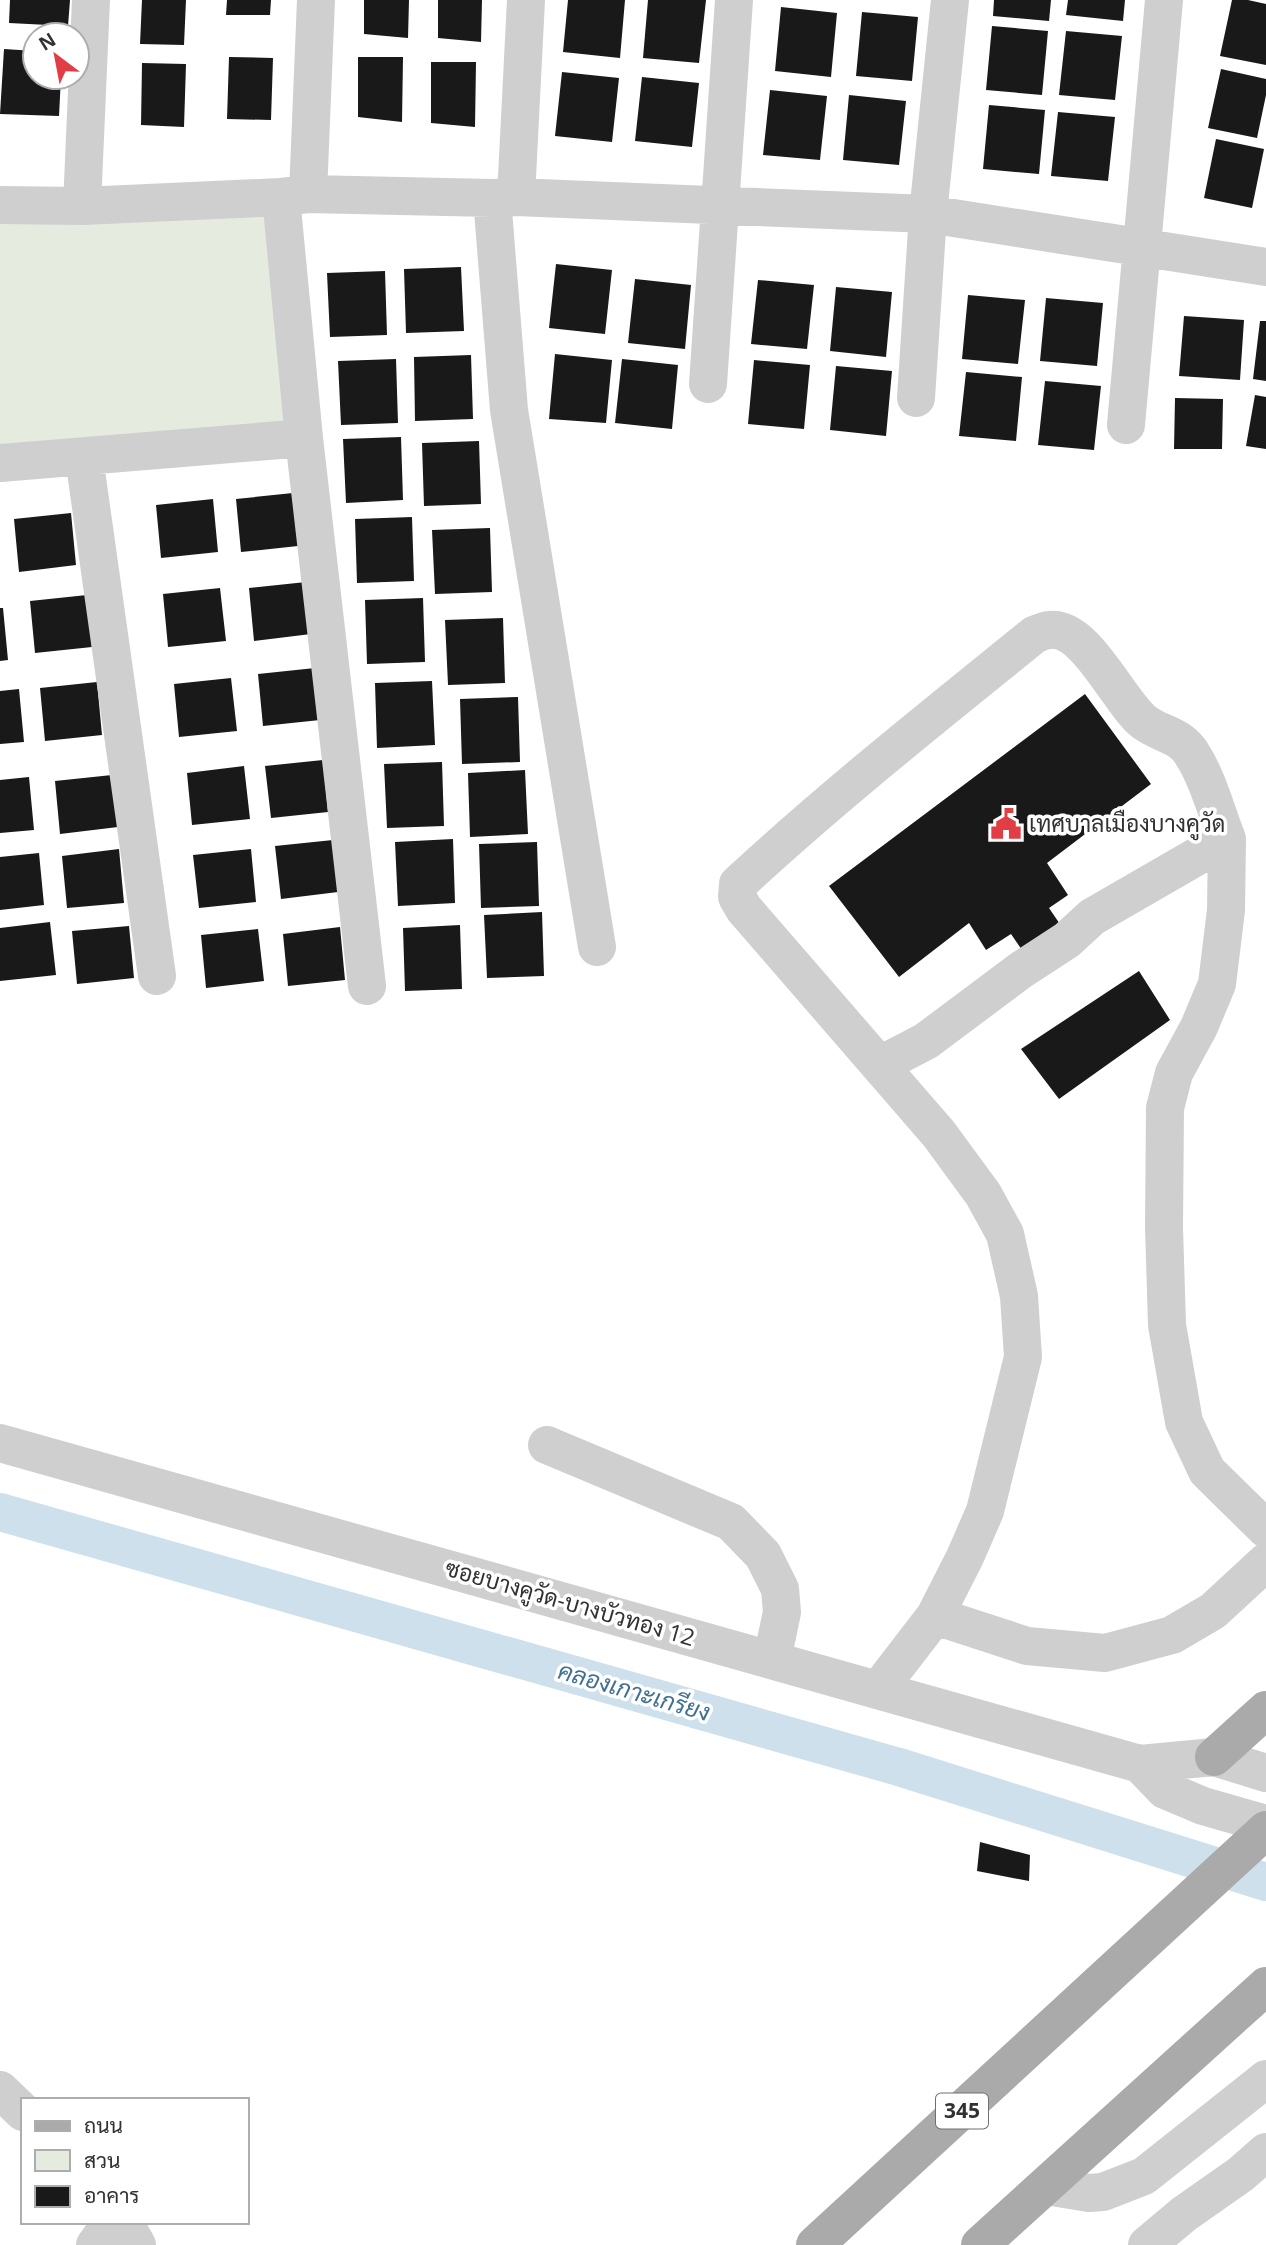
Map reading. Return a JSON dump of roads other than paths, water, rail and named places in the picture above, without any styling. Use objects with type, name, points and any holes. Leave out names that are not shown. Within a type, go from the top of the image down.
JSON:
[{"type":"main road","points":[[1214,1757],[1266,1710]]},
{"type":"main road","name":"345","points":[[815,2245],[1266,1830]]},
{"type":"main road","points":[[980,2245],[1266,1986]]},
{"type":"street","points":[[82,206],[91,0]]},
{"type":"street","points":[[316,0],[295,195],[304,438],[367,986]]},
{"type":"street","points":[[526,0],[504,197],[509,410],[597,947]]},
{"type":"street","points":[[708,384],[734,0]]},
{"type":"street","points":[[916,398],[928,214],[950,0]]},
{"type":"street","points":[[1126,425],[1164,0]]},
{"type":"street","points":[[0,205],[82,206],[295,195],[504,197],[928,214],[1266,267]]},
{"type":"street","points":[[0,463],[304,438]]},
{"type":"street","points":[[84,457],[157,976]]},
{"type":"street","points":[[878,1690],[935,1616],[985,1511],[1023,1357],[1018,1296],[1005,1234],[983,1194],[939,1134],[744,909],[737,897],[738,884],[889,752],[1034,635],[1051,629],[1063,631],[1079,640],[1143,721],[1158,731],[1179,738],[1192,753],[1227,839],[1226,910],[1217,984],[1199,1027],[1174,1073],[1165,1108],[1167,1325],[1184,1422],[1207,1471],[1266,1529]]},
{"type":"street","points":[[880,1065],[926,1041],[1021,970],[1068,940],[1092,917],[1227,839]]},
{"type":"street","name":"ซอยบางคูวัด-บางบัวทอง 12","points":[[0,1443],[1140,1764]]},
{"type":"street","points":[[547,1445],[731,1522],[763,1555],[775,1574],[780,1589],[782,1612],[772,1660]]},
{"type":"street","points":[[935,1616],[1027,1646],[1105,1653],[1172,1635],[1213,1611],[1266,1562]]},
{"type":"street","points":[[1140,1764],[1214,1757],[1266,1773]]},
{"type":"street","points":[[1140,1764],[1165,1790],[1203,1807],[1266,1824]]},
{"type":"street","points":[[1046,2186],[1089,2193],[1102,2192],[1144,2176],[1266,2079]]},
{"type":"street","points":[[0,2090],[21,2110]]},
{"type":"street","points":[[1147,2245],[1184,2214],[1241,2174],[1266,2151]]},
{"type":"street","points":[[95,2245],[111,2224]]},
{"type":"street","points":[[125,2224],[138,2245]]},
{"type":"waterway","name":"คลองเกาะเกรียง","points":[[0,1512],[899,1767],[1266,1882]]},
{"type":"place","name":"เทศบาลเมืองบางคูวัด","points":[[1006,824]]}]
